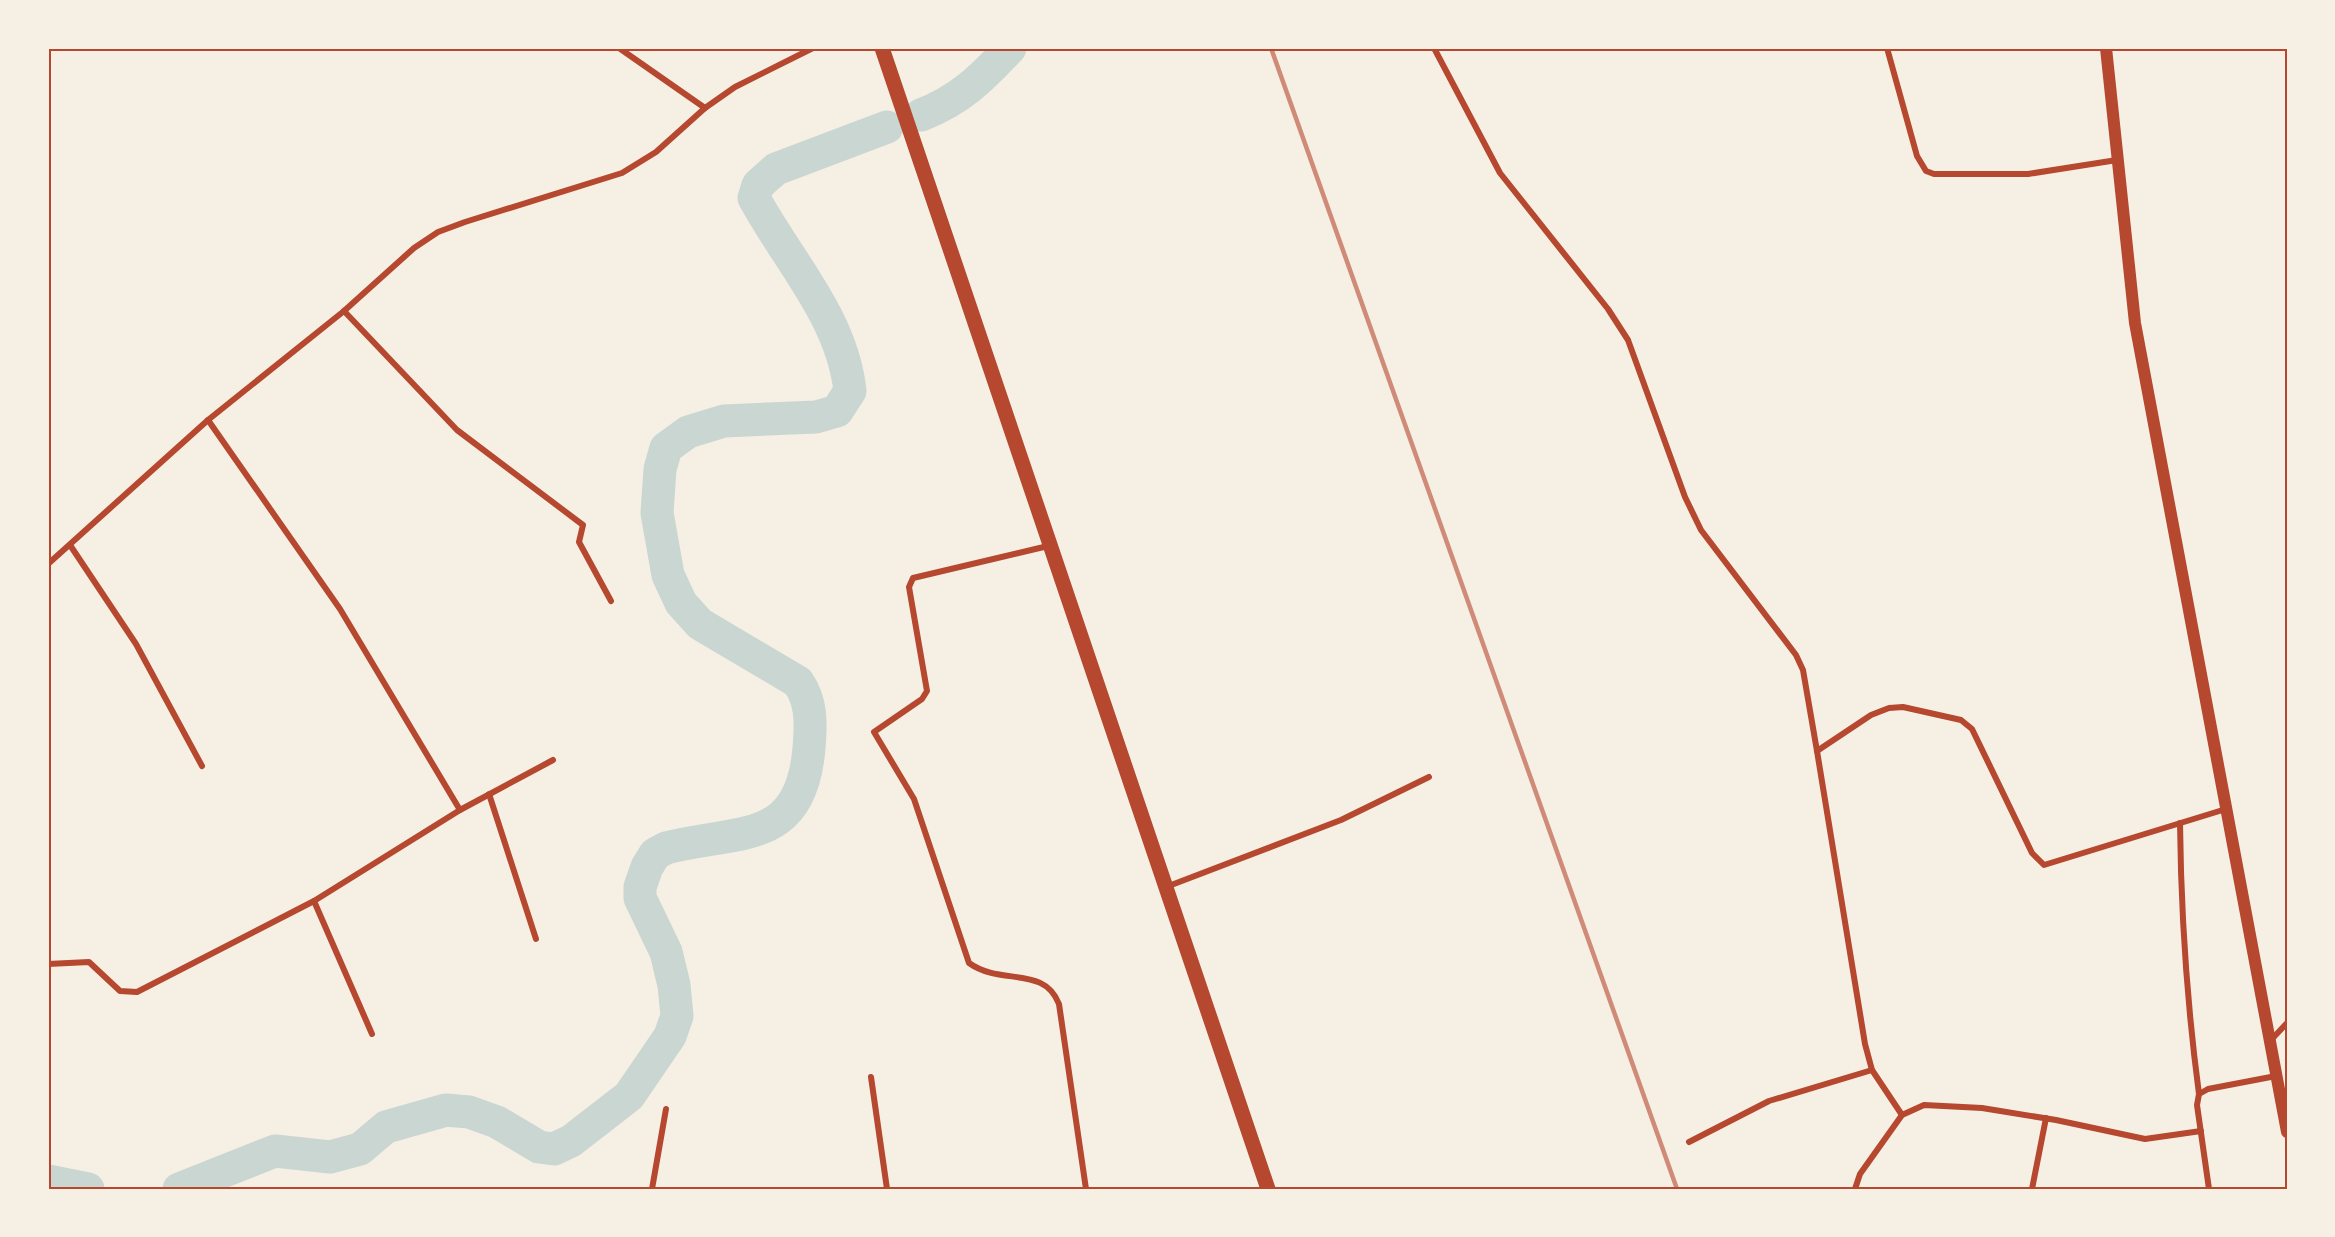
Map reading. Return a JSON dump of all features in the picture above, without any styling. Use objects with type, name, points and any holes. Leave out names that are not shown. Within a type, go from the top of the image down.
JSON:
[{"type":"highway","points":[[882,48],[1268,1189]]},
{"type":"main road","points":[[2106,48],[2135,323],[2287,1132]]},
{"type":"street","points":[[619,48],[705,108]]},
{"type":"street","points":[[48,564],[208,420],[344,311],[414,248],[438,232],[622,173],[656,153],[705,108],[735,87],[813,48]]},
{"type":"street","points":[[1434,48],[1500,173],[1608,309],[1628,340],[1685,498],[1701,530],[1796,655],[1803,670],[1865,1044],[1872,1070],[1902,1115]]},
{"type":"street","points":[[1887,48],[1917,156],[1926,171],[1934,174],[2016,175],[2117,160]]},
{"type":"street","points":[[344,311],[457,430],[583,525],[579,542],[611,601]]},
{"type":"street","points":[[208,420],[340,609],[460,810]]},
{"type":"street","points":[[70,545],[136,644],[202,766]]},
{"type":"street","points":[[1051,545],[913,578],[909,587],[927,691],[922,699],[874,732],[914,799],[969,963],[980,971],[994,975],[1041,981],[1055,994],[1059,1004],[1086,1189]]},
{"type":"street","points":[[1817,751],[1881,710],[1903,706],[1961,720],[1972,729],[2032,853],[2044,865],[2227,808]]},
{"type":"street","points":[[48,964],[89,962],[120,991],[137,992],[314,901],[460,810],[553,760]]},
{"type":"street","points":[[1166,887],[1341,820],[1429,777]]},
{"type":"street","points":[[489,794],[536,939]]},
{"type":"street","points":[[2180,823],[2192,1042],[2209,1189]]},
{"type":"street","points":[[314,901],[372,1034]]},
{"type":"street","points":[[2271,1040],[2287,1023]]},
{"type":"street","points":[[1689,1142],[1769,1101],[1872,1070]]},
{"type":"street","points":[[2199,1094],[2208,1089],[2276,1076]]},
{"type":"street","points":[[872,1077],[887,1189]]},
{"type":"street","points":[[1855,1189],[1860,1174],[1902,1115],[1924,1105],[1982,1108],[2145,1138],[2201,1131]]},
{"type":"street","points":[[652,1189],[666,1109]]},
{"type":"street","points":[[2032,1189],[2046,1118]]},
{"type":"waterway","points":[[921,115],[970,87],[1010,48]]},
{"type":"waterway","points":[[179,1189],[275,1151],[330,1157],[360,1149],[386,1127],[446,1110],[469,1112],[497,1122],[539,1147],[554,1149],[571,1141],[629,1096],[670,1036],[677,1016],[674,985],[666,952],[640,898],[640,887],[647,867],[655,854],[666,848],[742,834],[762,828],[780,818],[794,802],[804,780],[810,722],[806,697],[798,682],[700,624],[681,603],[668,575],[657,513],[660,469],[666,448],[688,432],[724,421],[816,417],[837,411],[850,391],[845,364],[836,338],[812,290],[754,198],[758,185],[776,169],[887,127]]},
{"type":"waterway","points":[[48,1181],[88,1189]]},
{"type":"railway","points":[[1271,48],[1677,1189]]}]
